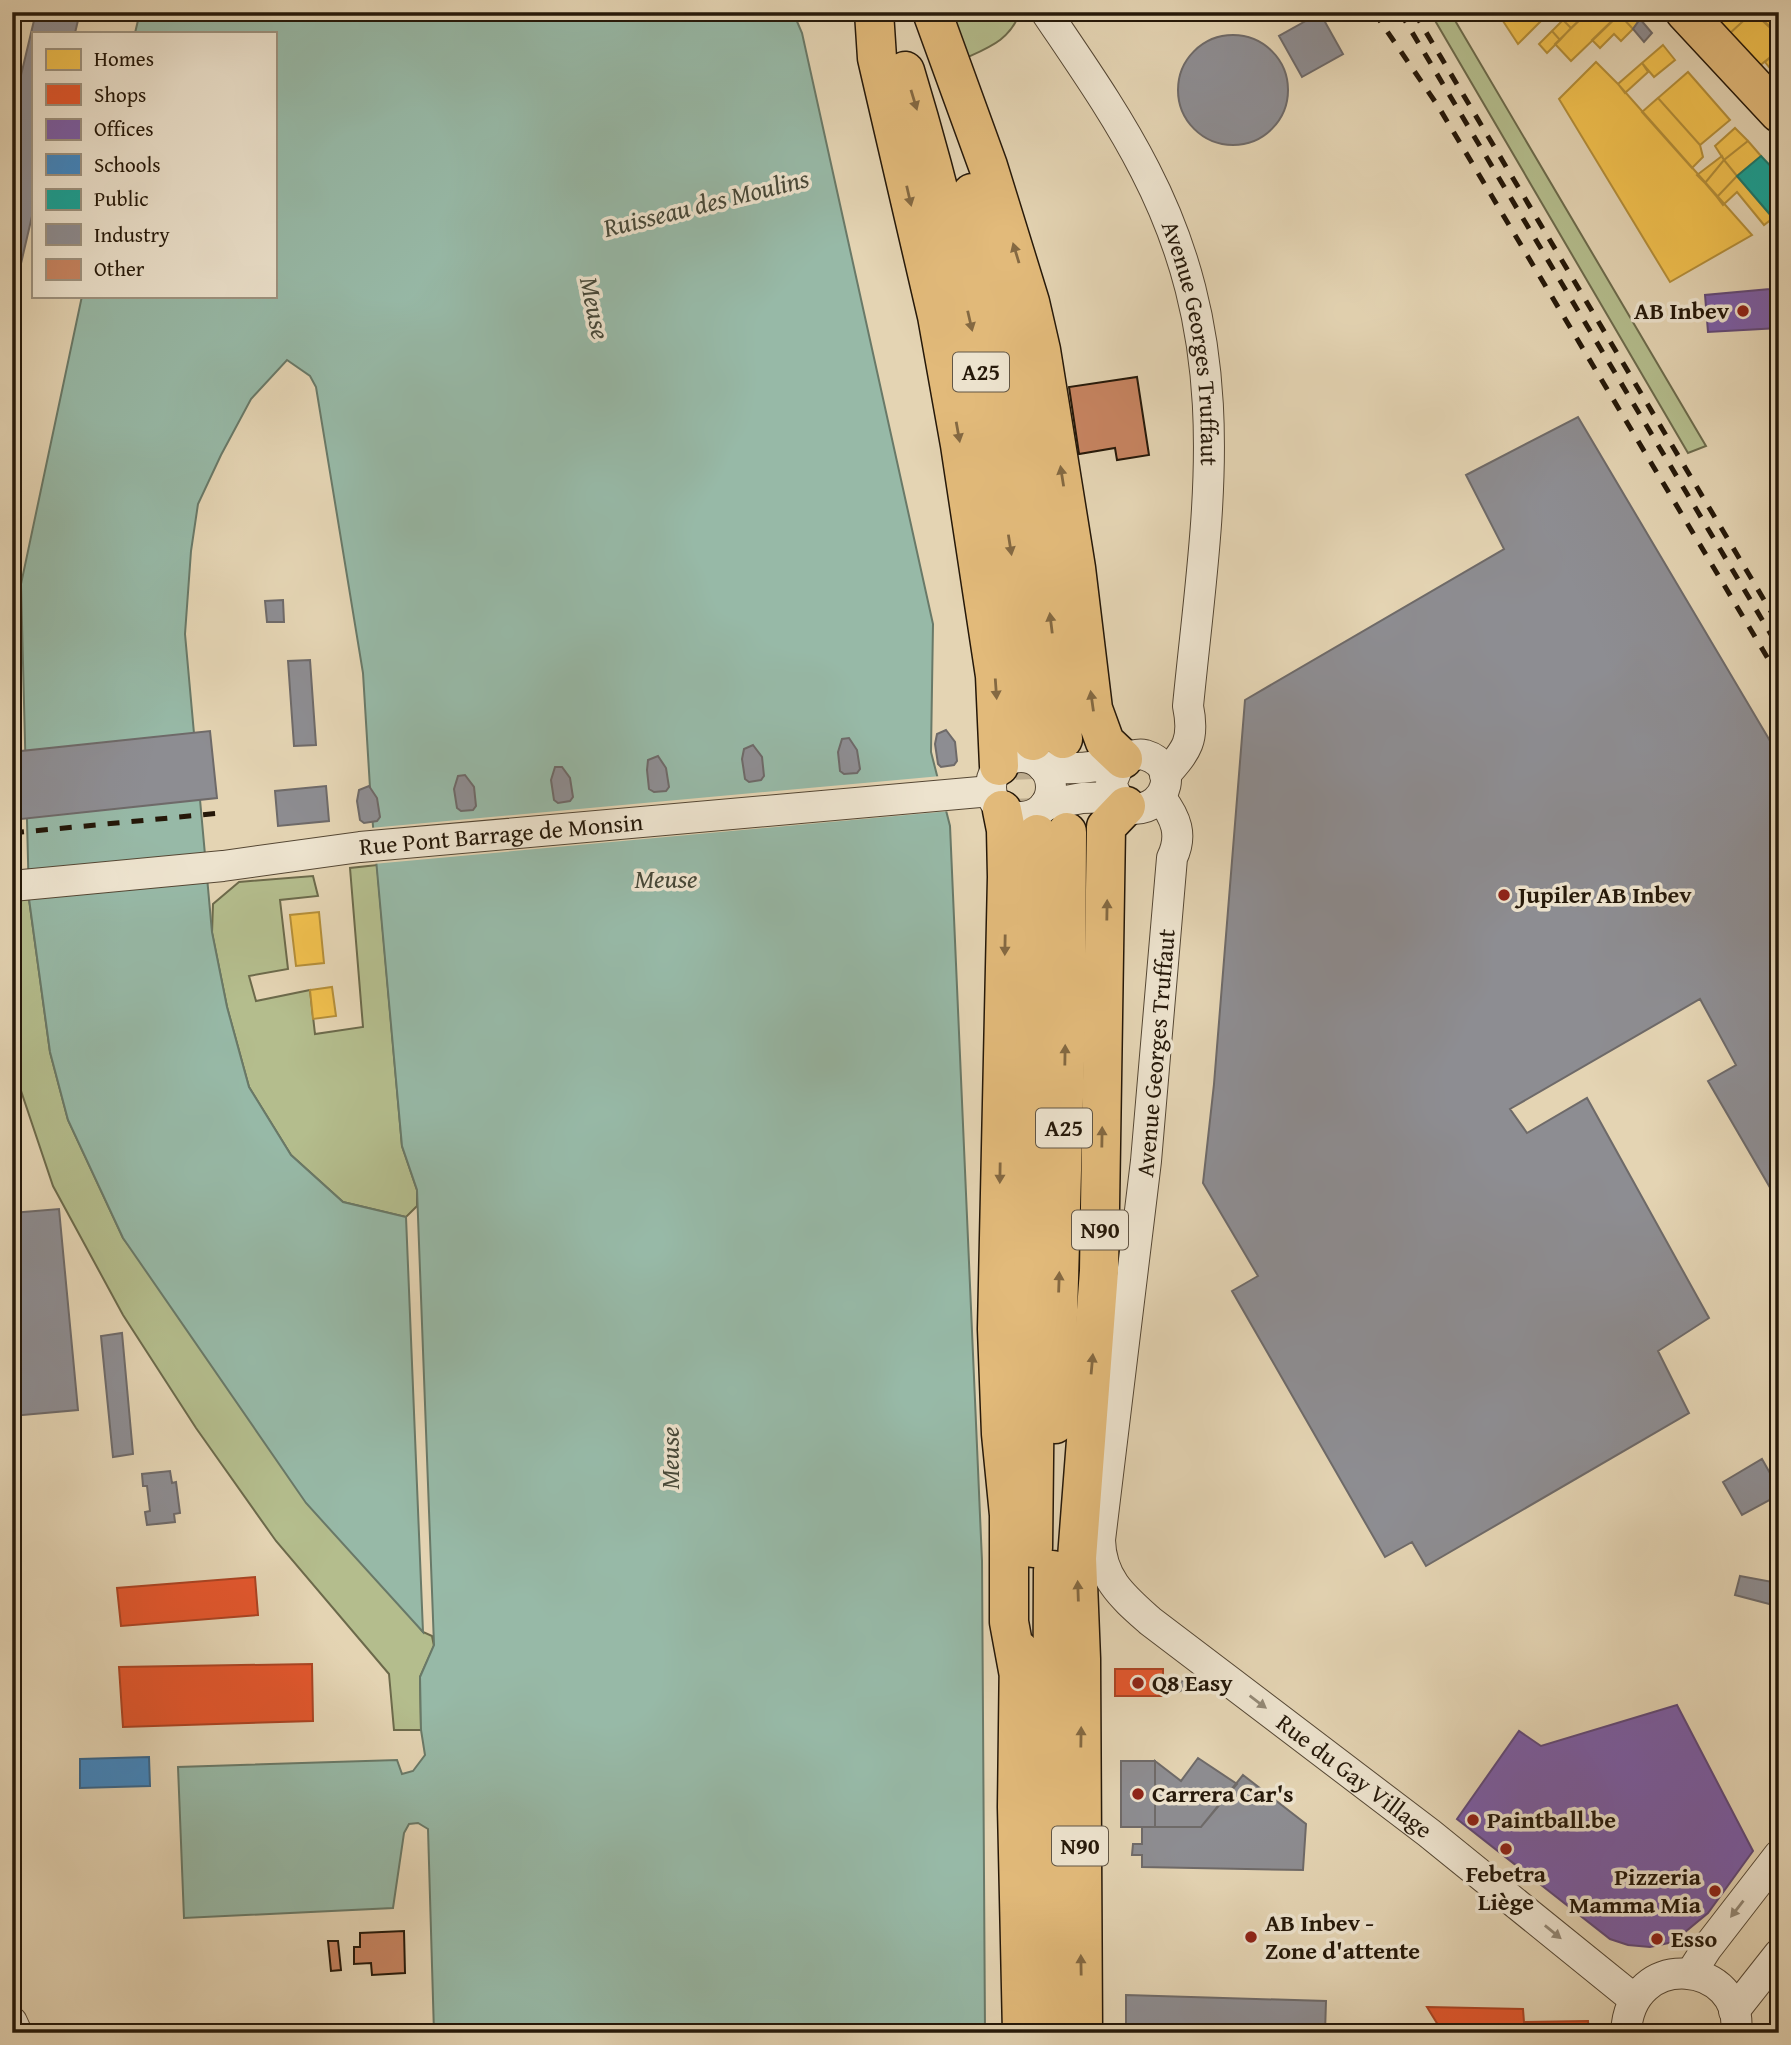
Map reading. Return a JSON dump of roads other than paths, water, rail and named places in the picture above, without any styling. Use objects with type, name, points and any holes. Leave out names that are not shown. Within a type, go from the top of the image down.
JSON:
[{"type":"main road","name":"A25","points":[[874,12],[877,58],[937,316],[960,445],[995,676],[989,790]]},
{"type":"main road","name":"A25","points":[[885,12],[947,216],[977,350],[1046,749]]},
{"type":"main road","name":"A25","points":[[917,12],[976,208],[1021,412],[1054,641],[1046,749]]},
{"type":"main road","points":[[932,12],[988,166],[1030,302],[1041,350],[1076,568],[1094,717],[1104,741],[1136,783]]},
{"type":"main road","points":[[1685,12],[1779,113]]},
{"type":"main road","name":"N90","points":[[1083,2033],[1082,1699],[1077,1559],[1099,1271],[1106,827],[1136,783]]},
{"type":"main road","name":"N90","points":[[989,790],[1006,830],[997,1329],[1000,1434],[1009,1515],[1009,1622],[1019,1676]]},
{"type":"main road","name":"A25","points":[[1033,1260],[1050,823]]},
{"type":"main road","name":"A25","points":[[1050,823],[1066,1025],[1055,1424]]},
{"type":"main road","name":"N90","points":[[1022,2033],[1017,1807],[1024,1349],[1033,1260]]},
{"type":"main road","name":"N90","points":[[1033,1260],[1035,1472],[1031,1882],[1035,2033]]},
{"type":"main road","name":"N90","points":[[1051,2033],[1050,1788],[1055,1424]]},
{"type":"main road","points":[[1052,1964],[1060,2033]]},
{"type":"street","name":"Avenue Georges Truffaut","points":[[1046,12],[1102,97],[1146,171],[1175,238],[1197,311],[1209,382],[1211,462],[1188,706],[1192,727],[1190,740],[1136,783],[1172,858],[1146,1161],[1100,1540]]},
{"type":"street","points":[[1046,749],[1020,757],[989,790],[1018,817],[1028,816],[1050,823]]},
{"type":"street","points":[[1046,749],[1075,768],[1136,783]]},
{"type":"street","points":[[1046,749],[1051,785],[1050,823]]},
{"type":"street","points":[[1050,823],[1082,798],[1136,783]]},
{"type":"street","name":"Rue Pont Barrage de Monsin","points":[[12,886],[223,866],[360,847],[989,790]]},
{"type":"street","name":"Rue du Gay Village","points":[[1100,1540],[1100,1555],[1110,1582],[1164,1632],[1436,1838],[1634,2000]]},
{"type":"street","points":[[1691,1973],[1707,1948],[1779,1855]]},
{"type":"street","points":[[1735,2022],[1779,1954]]},
{"type":"street","points":[[1626,2033],[1628,2015],[1634,2000],[1644,1987],[1658,1977],[1691,1973],[1717,1986],[1735,2022]]},
{"type":"street","points":[[12,2022],[17,2033]]},
{"type":"water","name":"Meuse","points":[[140,12],[793,12],[802,33],[933,624],[931,752],[950,826],[982,1561],[985,2033],[434,2033],[428,1829],[418,1823],[409,1824],[404,1833],[393,1908],[184,1918],[178,1767],[397,1760],[402,1774],[413,1771],[425,1755],[421,1730],[420,1677],[434,1645],[417,1190],[402,1146],[371,804],[363,673],[316,387],[310,376],[287,360],[251,399],[221,455],[198,504],[191,551],[185,634],[212,932],[227,1007],[249,1087],[291,1155],[343,1202],[406,1217],[423,1632],[306,1503],[123,1238],[68,1120],[50,1052],[29,899],[21,584],[82,298],[276,298],[276,32],[135,32]]},
{"type":"tunnel","points":[[1033,741],[1037,834]]},
{"type":"railway","points":[[1374,12],[1438,106],[1779,677]]},
{"type":"railway","points":[[1400,12],[1779,648]]},
{"type":"railway","points":[[1414,12],[1779,625]]},
{"type":"railway","points":[[12,833],[221,813]]},
{"type":"place","name":"AB Inbev","points":[[1743,311]]},
{"type":"place","name":"Jupiler AB Inbev","points":[[1504,895]]},
{"type":"place","name":"Q8 Easy","points":[[1138,1683]]},
{"type":"place","name":"Carrera Car's","points":[[1138,1794]]},
{"type":"place","name":"Paintball.be","points":[[1473,1820]]},
{"type":"place","name":"Febetra Liège","points":[[1506,1849]]},
{"type":"place","name":"Pizzeria Mamma Mia","points":[[1715,1891]]},
{"type":"place","name":"AB Inbev - Zone d'attente","points":[[1251,1937]]},
{"type":"place","name":"Esso","points":[[1657,1939]]},
{"type":"water label","name":"Ruisseau des Moulins","points":[[706,203]]}]
